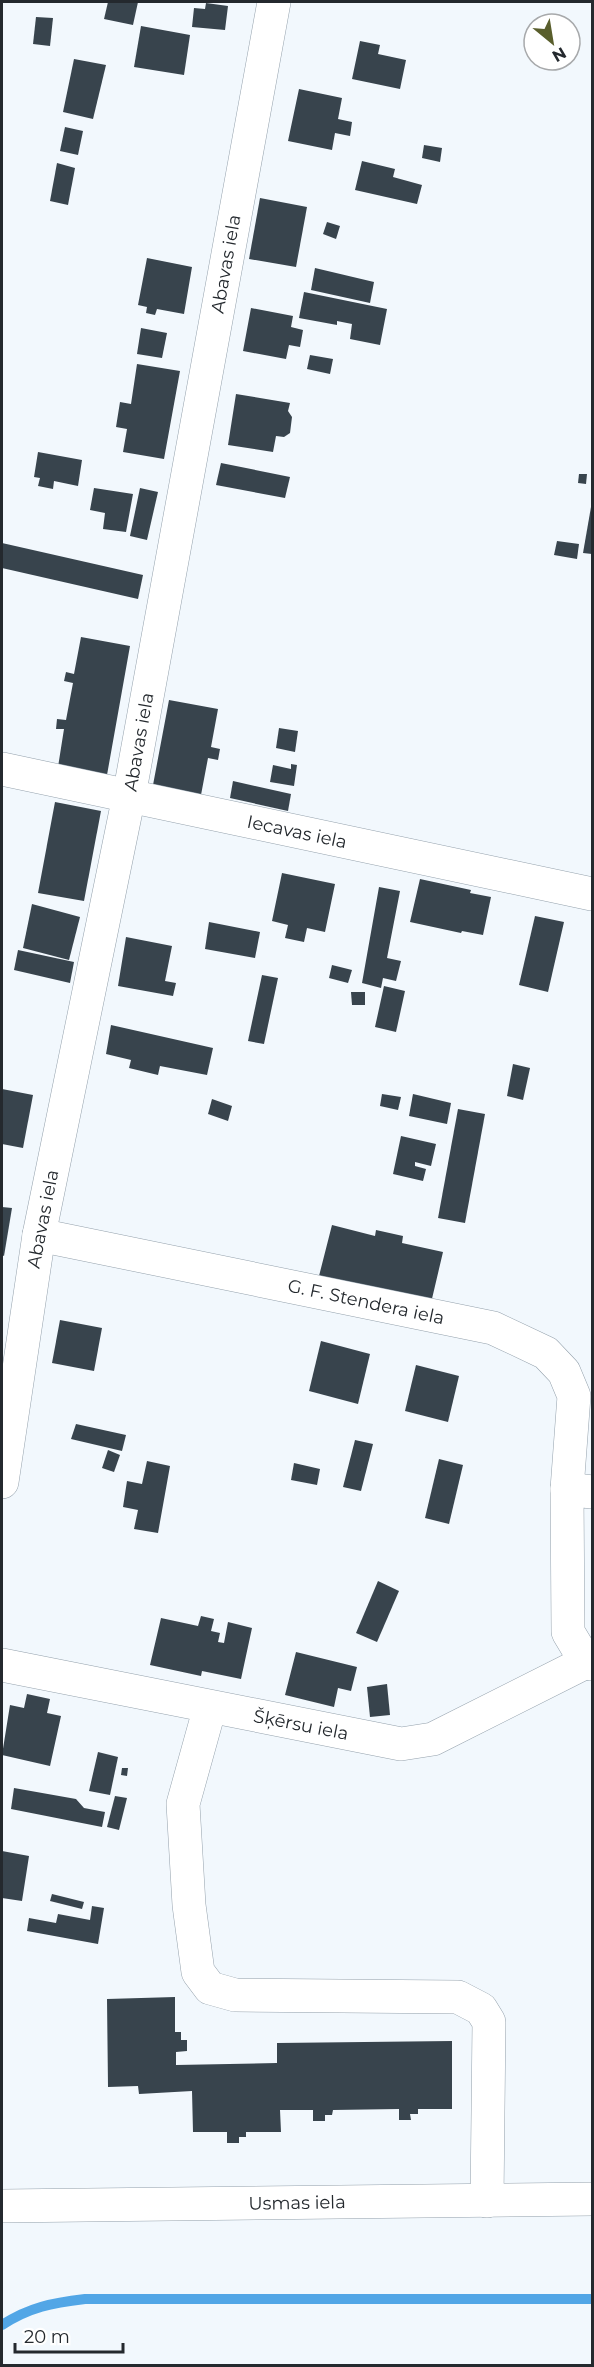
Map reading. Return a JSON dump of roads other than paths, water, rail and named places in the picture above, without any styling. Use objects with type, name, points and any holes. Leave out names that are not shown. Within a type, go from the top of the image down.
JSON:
[{"type":"street","name":"Abavas iela","points":[[2,1482],[39,1235],[129,796],[274,2]]},
{"type":"street","name":"Iecavas iela","points":[[2,769],[592,894]]},
{"type":"street","name":"G. F. Stendera iela","points":[[39,1235],[493,1328],[546,1353],[564,1372],[574,1396],[580,1491],[568,1632],[589,1663]]},
{"type":"street","name":"Šķērsu iela","points":[[2,1665],[401,1744],[434,1739],[589,1663]]},
{"type":"street","points":[[210,1707],[183,1804],[189,1905],[198,1972],[210,1988],[235,1995],[458,1997],[481,2009],[489,2022],[487,2201]]},
{"type":"street","name":"Usmas iela","points":[[2,2206],[592,2199]]},
{"type":"waterway","points":[[2,2325],[22,2314],[42,2307],[85,2299],[592,2299]]}]
